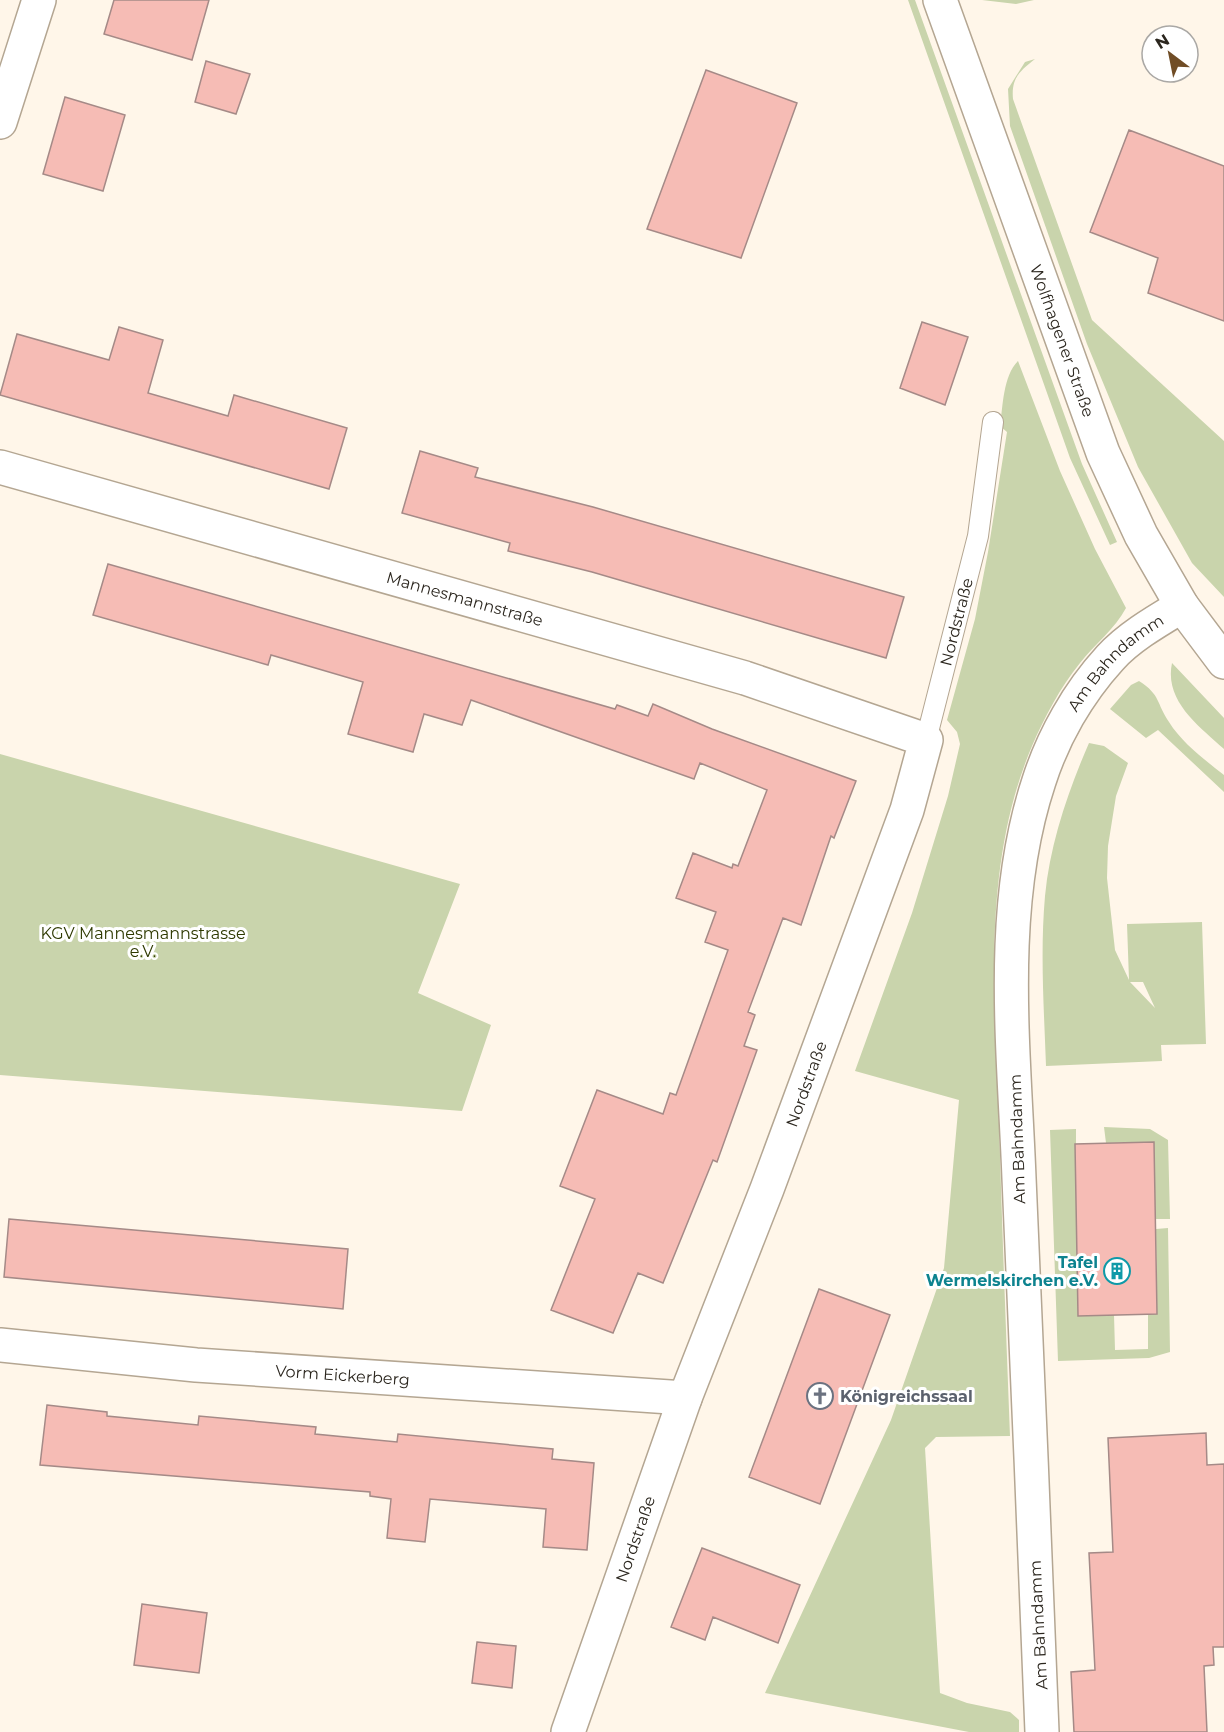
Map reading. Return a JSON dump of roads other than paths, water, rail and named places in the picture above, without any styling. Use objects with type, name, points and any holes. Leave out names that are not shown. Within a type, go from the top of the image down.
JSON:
[{"type":"street","points":[[0,122],[39,0]]},
{"type":"street","name":"Wolfhagener Straße","points":[[940,0],[1103,453],[1142,535],[1182,606],[1224,662]]},
{"type":"street","name":"Mannesmannstraße","points":[[0,467],[745,678],[926,740]]},
{"type":"street","name":"Am Bahndamm","points":[[1042,1732],[1012,973],[1016,895],[1027,822],[1039,782],[1057,736],[1089,684],[1110,657],[1182,606]]},
{"type":"street","name":"Nordstraße","points":[[568,1732],[685,1398],[767,1189],[903,822],[926,740]]},
{"type":"street","name":"Vorm Eickerberg","points":[[0,1345],[196,1365],[685,1398]]},
{"type":"lane","name":"Nordstraße","points":[[926,740],[978,536],[993,422]]},
{"type":"place","name":"Tafel Wermelskirchen e.V.","points":[[1117,1271]]},
{"type":"place","name":"Königreichssaal","points":[[820,1396]]},
{"type":"park label","name":"KGV Mannesmannstrasse e.V.","points":[[143,942]]}]
